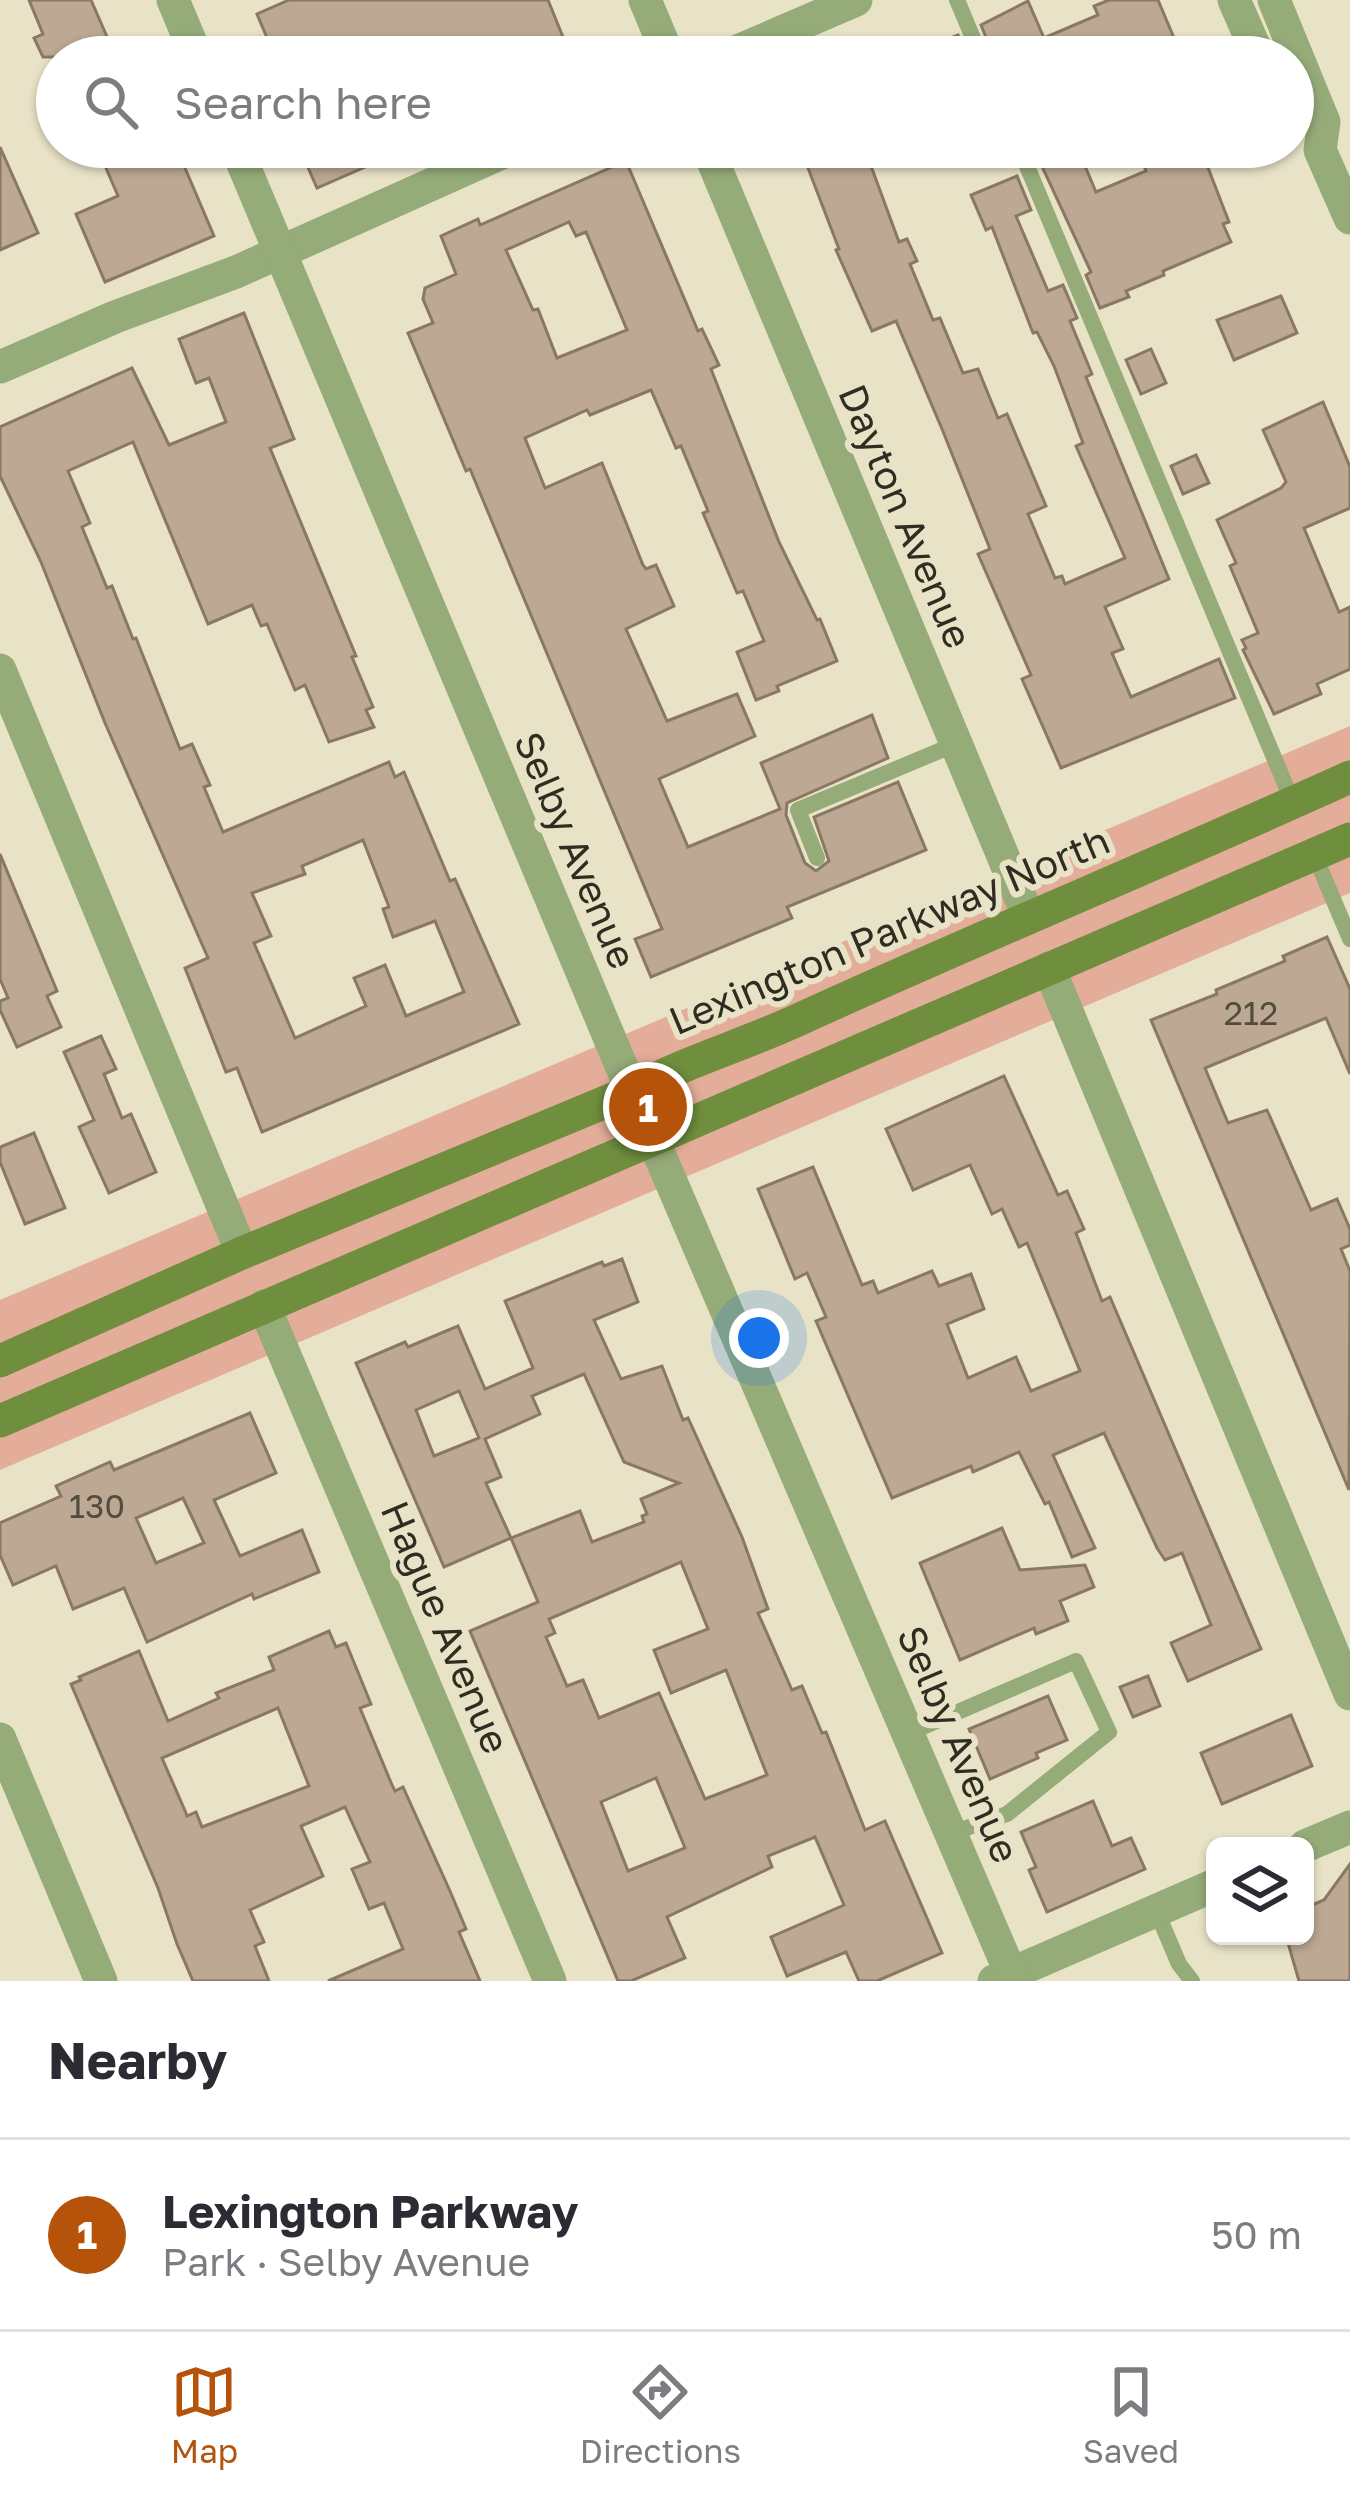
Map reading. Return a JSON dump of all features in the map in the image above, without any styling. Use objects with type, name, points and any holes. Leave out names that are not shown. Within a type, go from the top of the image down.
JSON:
[{"type":"main road","name":"Lexington Parkway North","points":[[0,1361],[242,1253],[632,1091],[676,1066],[764,1036],[1350,777]]},
{"type":"main road","points":[[0,1421],[1350,839]]},
{"type":"street","points":[[173,0],[188,36]]},
{"type":"street","points":[[645,0],[660,36]]},
{"type":"street","points":[[773,36],[856,0]]},
{"type":"street","points":[[1234,0],[1250,36]]},
{"type":"street","points":[[1274,0],[1289,36]]},
{"type":"street","points":[[1314,98],[1324,122],[1314,133]]},
{"type":"street","points":[[1314,156],[1350,218]]},
{"type":"street","name":"Selby Avenue","points":[[245,168],[632,1091],[952,1833],[1006,1979]]},
{"type":"street","points":[[0,368],[115,317],[236,272],[467,168]]},
{"type":"street","name":"Dayton Avenue","points":[[716,168],[1028,916]]},
{"type":"street","points":[[0,670],[242,1253]]},
{"type":"street","points":[[1049,968],[1350,1694]]},
{"type":"street","name":"Hague Avenue","points":[[265,1306],[550,1981]]},
{"type":"street","points":[[0,1739],[101,1981]]},
{"type":"street","points":[[1314,1842],[1350,1827]]},
{"type":"street","points":[[1006,1979],[1206,1889]]},
{"type":"lane","points":[[957,0],[972,36]]},
{"type":"lane","points":[[1027,168],[1293,803]]},
{"type":"lane","points":[[817,858],[798,811],[956,744]]},
{"type":"lane","points":[[1314,854],[1350,939]]},
{"type":"lane","points":[[909,1732],[1076,1661],[1109,1732],[1007,1814],[952,1833]]},
{"type":"lane","points":[[1156,1910],[1179,1964],[1192,1981]]},
{"type":"shaded area","points":[[1350,726],[1350,893],[0,1470],[0,1300]]},
{"type":"building","points":[[29,0],[91,0],[107,36],[38,36],[43,34]]},
{"type":"building","points":[[289,0],[548,0],[563,36],[266,36],[257,14]]},
{"type":"building","points":[[1109,0],[1158,0],[1173,36],[1049,36],[1098,15],[1094,6]]},
{"type":"building","points":[[1028,1],[1043,36],[985,36],[981,25]]},
{"type":"building","points":[[0,147],[38,233],[0,250]]},
{"type":"building","points":[[106,168],[185,168],[214,236],[105,282],[76,214],[118,196]]},
{"type":"building","points":[[308,168],[363,168],[317,188]]},
{"type":"building","points":[[610,168],[629,168],[698,331],[702,329],[719,365],[711,369],[779,542],[837,661],[756,700],[737,652],[764,641],[743,591],[737,593],[681,446],[676,448],[651,390],[590,415],[587,410],[525,438],[545,488],[602,463],[643,565],[646,569],[656,565],[674,606],[626,629],[667,721],[737,694],[755,736],[659,779],[688,847],[780,809],[761,763],[872,715],[888,758],[787,803],[786,815],[805,863],[816,871],[829,861],[814,817],[898,782],[926,850],[787,907],[792,918],[651,977],[635,939],[662,929],[470,469],[466,471],[408,333],[433,323],[423,299],[425,288],[456,274],[441,236],[478,219],[480,225]],"holes":[[[569,222],[576,236],[586,232],[627,330],[557,358],[538,309],[533,310],[506,250]]]},
{"type":"building","points":[[808,168],[872,168],[899,242],[907,239],[917,261],[910,264],[933,320],[940,318],[963,373],[978,369],[998,418],[1007,414],[1046,506],[1028,514],[1055,578],[1062,576],[1065,584],[1125,558],[1076,446],[1083,443],[1054,366],[1037,332],[1033,333],[992,227],[986,230],[971,195],[1017,176],[1031,210],[1016,216],[1048,291],[1063,285],[1077,318],[1070,321],[1092,374],[1086,377],[1169,579],[1105,607],[1123,649],[1112,653],[1131,697],[1219,659],[1235,698],[1061,768],[1022,679],[1031,675],[978,554],[990,549],[896,321],[872,331]]},
{"type":"building","points":[[1043,168],[1086,168],[1096,192],[1145,168],[1208,168],[1229,222],[1223,224],[1231,242],[1163,271],[1164,275],[1126,291],[1129,297],[1100,308],[1086,275],[1091,272]]},
{"type":"building","points":[[1281,296],[1297,333],[1234,360],[1217,320]]},
{"type":"building","points":[[244,313],[294,439],[270,448],[356,656],[352,657],[373,707],[366,710],[374,727],[329,742],[305,685],[295,690],[267,624],[261,626],[252,605],[208,624],[133,442],[68,471],[90,523],[82,527],[107,588],[112,586],[136,638],[180,749],[192,744],[223,832],[389,762],[395,777],[404,772],[519,1024],[262,1132],[237,1068],[226,1072],[185,968],[208,958],[0,476],[0,427],[132,368],[169,445],[226,422],[209,378],[196,383],[179,339]],"holes":[[[363,840],[389,907],[383,909],[393,937],[435,921],[464,992],[406,1016],[385,965],[354,978],[366,1006],[295,1038],[254,943],[271,936],[252,893],[305,874],[302,866]]]},
{"type":"building","points":[[1151,349],[1166,383],[1141,394],[1126,360]]},
{"type":"building","points":[[1323,402],[1350,467],[1350,508],[1304,528],[1339,612],[1350,607],[1350,669],[1317,684],[1321,694],[1274,714],[1243,650],[1242,640],[1258,633],[1217,520],[1281,488],[1286,482],[1263,430]]},
{"type":"building","points":[[1196,455],[1209,483],[1183,494],[1171,466]]},
{"type":"building","points":[[0,854],[57,991],[47,996],[61,1027],[17,1047],[0,1010],[0,1001],[8,998],[0,979]]},
{"type":"building","points":[[1327,937],[1350,989],[1350,1074],[1326,1018],[1205,1068],[1228,1123],[1267,1110],[1311,1210],[1337,1199],[1350,1229],[1350,1245],[1341,1249],[1350,1271],[1349,1490],[1151,1020],[1217,994],[1216,990]]},
{"type":"building","points":[[101,1036],[116,1069],[104,1074],[122,1118],[131,1114],[156,1172],[109,1193],[79,1127],[94,1120],[64,1052]]},
{"type":"building","points":[[1004,1076],[1058,1195],[1067,1191],[1084,1229],[1076,1233],[1102,1301],[1110,1297],[1261,1649],[1188,1681],[1171,1643],[1211,1625],[1182,1553],[1165,1560],[1157,1548],[1104,1433],[1053,1455],[1095,1548],[1072,1557],[1049,1502],[1045,1504],[1019,1452],[892,1498],[816,1321],[826,1317],[807,1273],[795,1279],[758,1189],[813,1167],[862,1285],[873,1281],[878,1293],[932,1271],[939,1286],[971,1274],[984,1309],[947,1324],[968,1378],[1016,1357],[1031,1391],[1080,1371],[1027,1243],[1019,1247],[1002,1209],[992,1214],[970,1165],[913,1190],[886,1129]]},
{"type":"building","points":[[34,1133],[65,1208],[25,1224],[0,1162],[0,1147]]},
{"type":"building","points":[[622,1259],[638,1302],[594,1320],[621,1379],[662,1366],[683,1420],[688,1418],[742,1537],[768,1609],[758,1613],[792,1690],[802,1686],[822,1733],[826,1732],[865,1830],[885,1821],[942,1953],[877,1981],[859,1981],[846,1952],[787,1976],[771,1937],[844,1905],[815,1837],[768,1856],[772,1867],[667,1917],[685,1958],[631,1981],[618,1981],[470,1631],[538,1602],[511,1538],[444,1567],[356,1363],[458,1326],[485,1389],[533,1368],[505,1301],[602,1262],[604,1266]],"holes":[[[584,1374],[624,1462],[679,1483],[641,1499],[647,1514],[642,1516],[644,1522],[592,1542],[580,1511],[511,1538],[486,1483],[501,1477],[485,1439],[540,1414],[532,1396]],[[459,1391],[479,1438],[434,1456],[416,1410]],[[681,1562],[708,1629],[654,1650],[671,1693],[726,1670],[767,1775],[705,1799],[659,1693],[599,1718],[583,1680],[567,1686],[546,1637],[555,1633],[549,1619]],[[656,1778],[685,1848],[628,1871],[601,1802]]]},
{"type":"building","points":[[250,1413],[276,1473],[214,1500],[240,1556],[302,1530],[319,1572],[254,1599],[252,1594],[147,1642],[124,1588],[73,1609],[56,1566],[13,1585],[0,1555],[0,1523],[61,1496],[56,1486],[110,1462],[114,1470]],"holes":[[[183,1498],[204,1543],[156,1563],[136,1518]]]},
{"type":"building","points":[[1002,1528],[1020,1570],[1085,1565],[1094,1587],[1060,1601],[1068,1621],[1036,1634],[1034,1628],[960,1660],[920,1563]]},
{"type":"building","points":[[329,1631],[336,1647],[346,1643],[371,1704],[360,1708],[392,1785],[395,1791],[403,1787],[450,1891],[466,1929],[459,1932],[480,1981],[328,1981],[403,1949],[384,1903],[369,1909],[352,1869],[370,1862],[345,1807],[301,1826],[323,1876],[250,1910],[264,1942],[255,1946],[269,1981],[193,1981],[71,1684],[139,1651],[168,1721],[219,1698],[216,1693],[274,1670],[269,1657]],"holes":[[[278,1708],[309,1786],[202,1827],[196,1812],[187,1816],[162,1758]]]},
{"type":"building","points":[[1148,1676],[1160,1706],[1133,1717],[1120,1687]]},
{"type":"building","points":[[1048,1696],[1067,1740],[990,1779],[969,1729]]},
{"type":"building","points":[[1291,1715],[1312,1766],[1222,1804],[1201,1753]]},
{"type":"building","points":[[1093,1801],[1112,1846],[1131,1838],[1145,1869],[1047,1912],[1029,1870],[1036,1867],[1021,1832]]},
{"type":"building","points":[[1350,1864],[1350,1981],[1299,1981],[1289,1945],[1314,1945],[1314,1904],[1324,1900]]},
{"type":"place","name":"Lexington Parkway","points":[[648,1107]]}]
